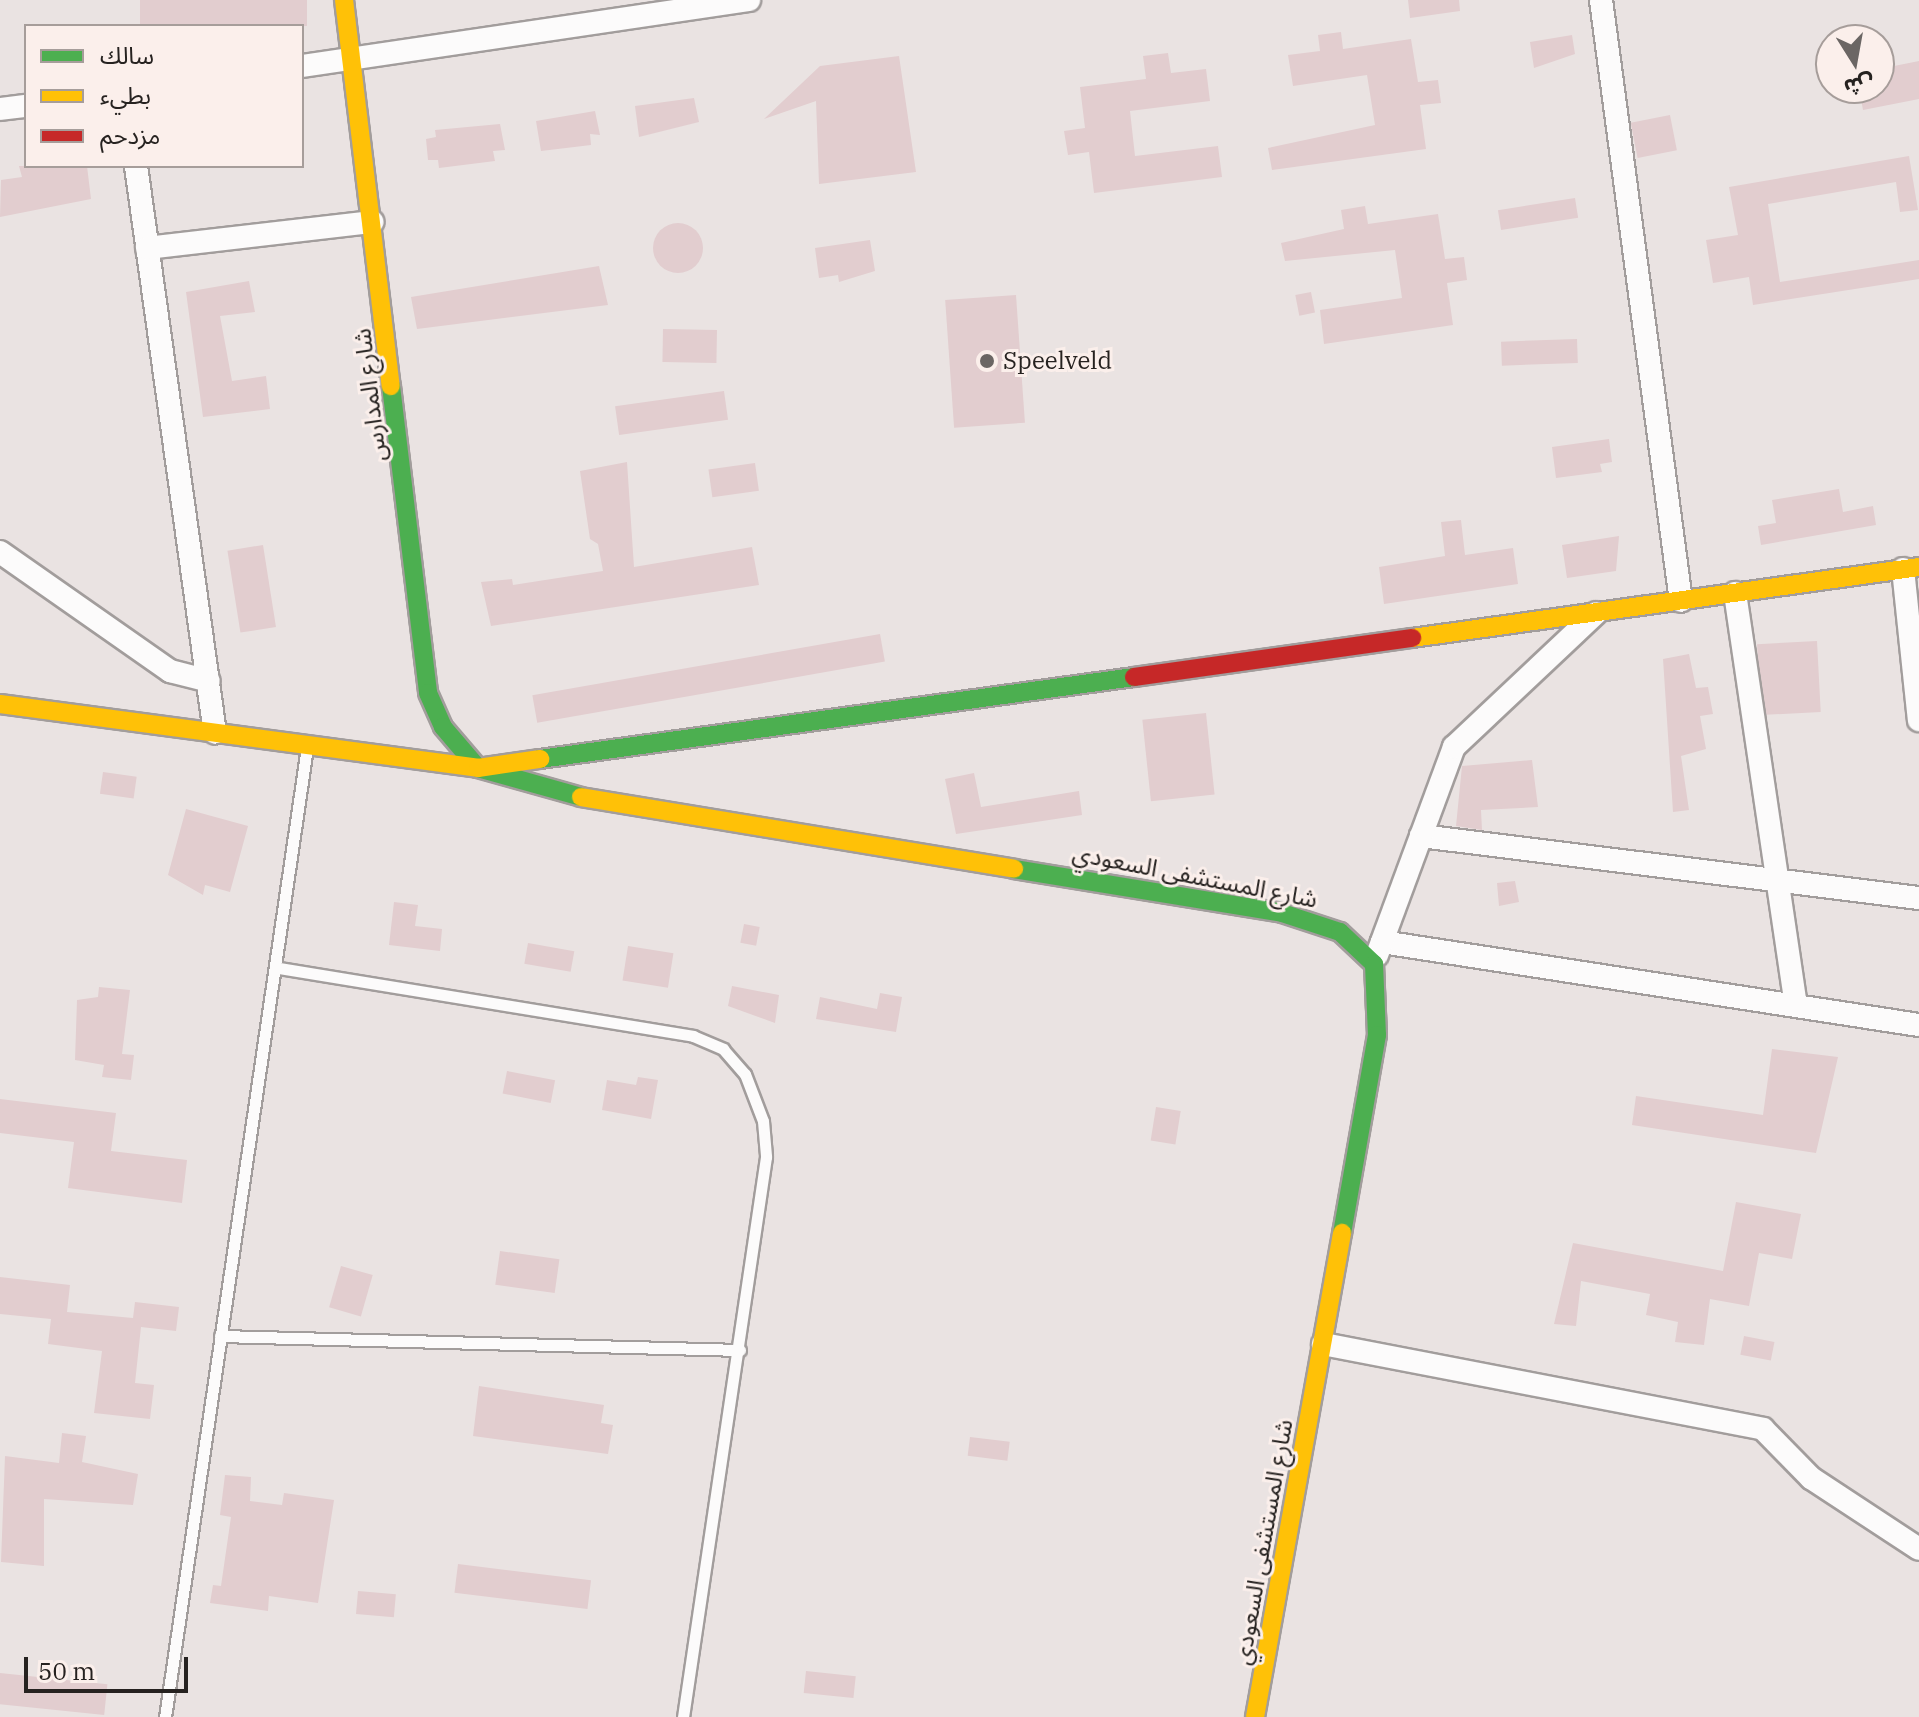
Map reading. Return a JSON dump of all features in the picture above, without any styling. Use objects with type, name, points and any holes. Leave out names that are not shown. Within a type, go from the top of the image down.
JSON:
[{"type":"street","name":"شارع المدارس","points":[[344,0],[428,693],[443,727],[478,768]]},
{"type":"street","points":[[304,66],[749,0]]},
{"type":"street","points":[[1601,0],[1681,601]]},
{"type":"street","points":[[0,109],[24,106]]},
{"type":"street","points":[[136,168],[215,733]]},
{"type":"street","points":[[147,248],[373,222]]},
{"type":"street","points":[[0,552],[170,671],[209,681]]},
{"type":"street","points":[[0,704],[478,768],[1911,568],[1919,720]]},
{"type":"street","points":[[1735,593],[1796,1006]]},
{"type":"street","points":[[1374,964],[1421,836],[1469,726],[1596,613]]},
{"type":"street","name":"شارع المستشفى السعودي","points":[[478,768],[588,799],[1282,913],[1340,932],[1374,964],[1377,1035],[1255,1717]]},
{"type":"street","points":[[1421,836],[1776,884],[1919,898]]},
{"type":"street","points":[[1382,942],[1919,1025]]},
{"type":"street","points":[[1323,1344],[1763,1429],[1811,1478],[1919,1549]]},
{"type":"lane","points":[[165,1717],[220,1336],[279,968],[307,747]]},
{"type":"lane","points":[[279,968],[693,1036],[723,1049],[745,1074],[763,1121],[766,1157],[740,1350],[683,1717]]},
{"type":"lane","points":[[220,1336],[740,1350]]},
{"type":"building","points":[[140,0],[307,0],[307,26],[140,24]]},
{"type":"building","points":[[1408,0],[1459,0],[1460,11],[1410,18]]},
{"type":"building","points":[[1341,32],[1343,49],[1411,39],[1418,82],[1438,80],[1441,103],[1420,105],[1426,149],[1272,170],[1268,148],[1375,125],[1367,75],[1293,86],[1288,55],[1320,51],[1318,35]]},
{"type":"building","points":[[1572,35],[1575,54],[1534,68],[1530,42]]},
{"type":"building","points":[[1168,53],[1171,73],[1206,69],[1210,101],[1130,111],[1135,156],[1218,146],[1222,177],[1094,193],[1089,152],[1068,155],[1064,131],[1085,128],[1080,87],[1146,79],[1143,56]]},
{"type":"building","points":[[899,56],[916,172],[819,184],[816,101],[764,119],[820,66]]},
{"type":"building","points":[[1919,61],[1919,99],[1895,104],[1895,66]]},
{"type":"building","points":[[694,98],[699,122],[639,137],[635,106]]},
{"type":"building","points":[[1862,104],[1894,104],[1863,110]]},
{"type":"building","points":[[595,111],[600,135],[590,134],[591,145],[541,151],[536,121]]},
{"type":"building","points":[[1670,115],[1677,150],[1638,158],[1631,123]]},
{"type":"building","points":[[500,124],[505,150],[493,151],[495,161],[439,168],[438,160],[428,160],[426,139],[436,137],[435,130]]},
{"type":"building","points":[[1909,156],[1918,210],[1900,212],[1896,182],[1768,204],[1780,282],[1919,260],[1919,279],[1753,305],[1749,277],[1713,283],[1706,240],[1738,235],[1729,187]]},
{"type":"building","points":[[19,166],[87,168],[91,199],[0,217],[1,180],[22,177]]},
{"type":"building","points":[[1575,198],[1578,218],[1501,230],[1498,210]]},
{"type":"building","points":[[1365,206],[1368,224],[1438,214],[1445,259],[1464,257],[1467,280],[1447,283],[1453,325],[1324,344],[1320,310],[1402,298],[1395,250],[1285,261],[1281,243],[1344,229],[1341,210]]},
{"type":"building","points":[[678,223],[695,231],[703,248],[695,265],[678,273],[661,265],[653,248],[661,231]]},
{"type":"building","points":[[870,240],[875,271],[839,282],[838,275],[819,278],[815,248]]},
{"type":"building","points":[[599,266],[608,305],[417,329],[411,297]]},
{"type":"building","points":[[249,281],[255,312],[220,316],[232,381],[266,376],[270,409],[203,417],[186,292]]},
{"type":"building","points":[[1311,292],[1315,313],[1299,316],[1295,295]]},
{"type":"building","name":"Speelveld","points":[[1016,295],[1025,423],[954,428],[945,300]]},
{"type":"building","points":[[663,329],[717,330],[716,363],[662,362]]},
{"type":"building","points":[[1577,339],[1578,363],[1502,366],[1501,342]]},
{"type":"building","points":[[724,391],[728,420],[619,435],[615,406]]},
{"type":"building","points":[[1609,439],[1612,462],[1600,464],[1602,472],[1556,478],[1552,447]]},
{"type":"building","points":[[627,462],[634,567],[752,547],[759,585],[491,626],[481,582],[512,579],[513,585],[603,571],[598,544],[590,539],[580,471]]},
{"type":"building","points":[[755,463],[759,491],[712,497],[708,470]]},
{"type":"building","points":[[1839,489],[1843,512],[1873,506],[1876,525],[1761,545],[1758,526],[1776,523],[1772,500]]},
{"type":"building","points":[[1461,520],[1465,555],[1513,548],[1518,584],[1384,604],[1379,567],[1445,556],[1441,522]]},
{"type":"building","points":[[1619,536],[1616,571],[1567,578],[1562,545]]},
{"type":"building","points":[[263,545],[276,627],[240,633],[227,551]]},
{"type":"building","points":[[880,634],[885,662],[537,723],[532,695]]},
{"type":"building","points":[[1817,641],[1821,712],[1761,715],[1757,644]]},
{"type":"building","points":[[1689,654],[1696,688],[1708,687],[1713,714],[1700,716],[1706,749],[1681,756],[1689,810],[1673,812],[1663,659]]},
{"type":"building","points":[[1206,713],[1215,795],[1151,801],[1142,720]]},
{"type":"building","points":[[1532,760],[1538,807],[1481,810],[1482,830],[1456,826],[1462,766]]},
{"type":"building","points":[[103,772],[137,777],[134,799],[100,794]]},
{"type":"building","points":[[974,773],[981,807],[1079,791],[1082,815],[956,834],[945,779]]},
{"type":"building","points":[[186,809],[248,826],[230,892],[205,885],[203,895],[168,875]]},
{"type":"building","points":[[1515,881],[1519,902],[1499,906],[1497,883]]},
{"type":"building","points":[[394,902],[418,905],[415,926],[442,929],[440,951],[389,945]]},
{"type":"building","points":[[744,924],[760,927],[756,946],[740,943]]},
{"type":"building","points":[[528,943],[574,951],[571,972],[524,964]]},
{"type":"building","points":[[628,946],[673,953],[668,988],[623,981]]},
{"type":"building","points":[[732,986],[779,995],[775,1023],[728,1006]]},
{"type":"building","points":[[99,987],[130,990],[122,1054],[134,1055],[131,1080],[102,1077],[104,1065],[75,1060],[77,1000],[98,997]]},
{"type":"building","points":[[880,993],[902,997],[896,1032],[816,1019],[820,997],[877,1009]]},
{"type":"building","points":[[1772,1049],[1838,1057],[1816,1153],[1632,1125],[1636,1096],[1763,1115]]},
{"type":"building","points":[[507,1071],[555,1080],[551,1103],[503,1094]]},
{"type":"building","points":[[638,1077],[658,1080],[651,1119],[602,1110],[607,1080],[636,1085]]},
{"type":"building","points":[[0,1099],[116,1113],[111,1151],[187,1160],[182,1203],[68,1188],[74,1142],[0,1133]]},
{"type":"building","points":[[1156,1107],[1181,1111],[1175,1144],[1151,1141]]},
{"type":"building","points":[[1736,1202],[1801,1214],[1792,1259],[1759,1253],[1749,1306],[1710,1299],[1704,1345],[1675,1342],[1678,1322],[1646,1315],[1650,1294],[1581,1281],[1576,1326],[1554,1324],[1573,1243],[1723,1271]]},
{"type":"building","points":[[500,1251],[559,1259],[555,1293],[495,1285]]},
{"type":"building","points":[[341,1266],[373,1275],[361,1316],[329,1307]]},
{"type":"building","points":[[0,1277],[70,1285],[67,1312],[133,1318],[135,1302],[179,1307],[176,1331],[141,1327],[135,1383],[154,1385],[150,1419],[94,1413],[102,1351],[48,1344],[51,1319],[0,1314]]},
{"type":"building","points":[[1744,1336],[1774,1342],[1771,1361],[1740,1355]]},
{"type":"building","points":[[479,1386],[604,1405],[601,1423],[613,1425],[608,1454],[473,1436]]},
{"type":"building","points":[[62,1433],[86,1436],[82,1462],[138,1474],[133,1505],[44,1499],[44,1566],[1,1562],[5,1456],[59,1463]]},
{"type":"building","points":[[970,1437],[1010,1442],[1007,1461],[968,1456]]},
{"type":"building","points":[[225,1475],[251,1477],[250,1501],[282,1505],[284,1493],[334,1500],[318,1603],[269,1596],[268,1611],[210,1603],[213,1585],[221,1586],[231,1517],[220,1515]]},
{"type":"building","points":[[458,1564],[591,1580],[587,1609],[454,1593]]},
{"type":"building","points":[[358,1591],[396,1594],[394,1617],[356,1614]]},
{"type":"building","points":[[806,1671],[856,1676],[853,1698],[804,1693]]},
{"type":"building","points":[[0,1673],[107,1684],[104,1715],[0,1704]]},
{"type":"traffic: fast","points":[[391,386],[428,693],[443,727],[478,768],[581,797]]},
{"type":"traffic: fast","points":[[540,759],[1134,677]]},
{"type":"traffic: fast","points":[[1014,869],[1282,913],[1340,932],[1374,964],[1377,1035],[1342,1233]]},
{"type":"traffic: slow","points":[[344,0],[391,386]]},
{"type":"traffic: slow","points":[[1412,638],[1919,567]]},
{"type":"traffic: slow","points":[[0,704],[478,768],[540,759]]},
{"type":"traffic: slow","points":[[581,797],[1014,869]]},
{"type":"traffic: slow","points":[[1255,1717],[1342,1233]]},
{"type":"traffic: jam","points":[[1134,677],[1412,638]]},
{"type":"place","name":"Speelveld","points":[[987,361]]}]
